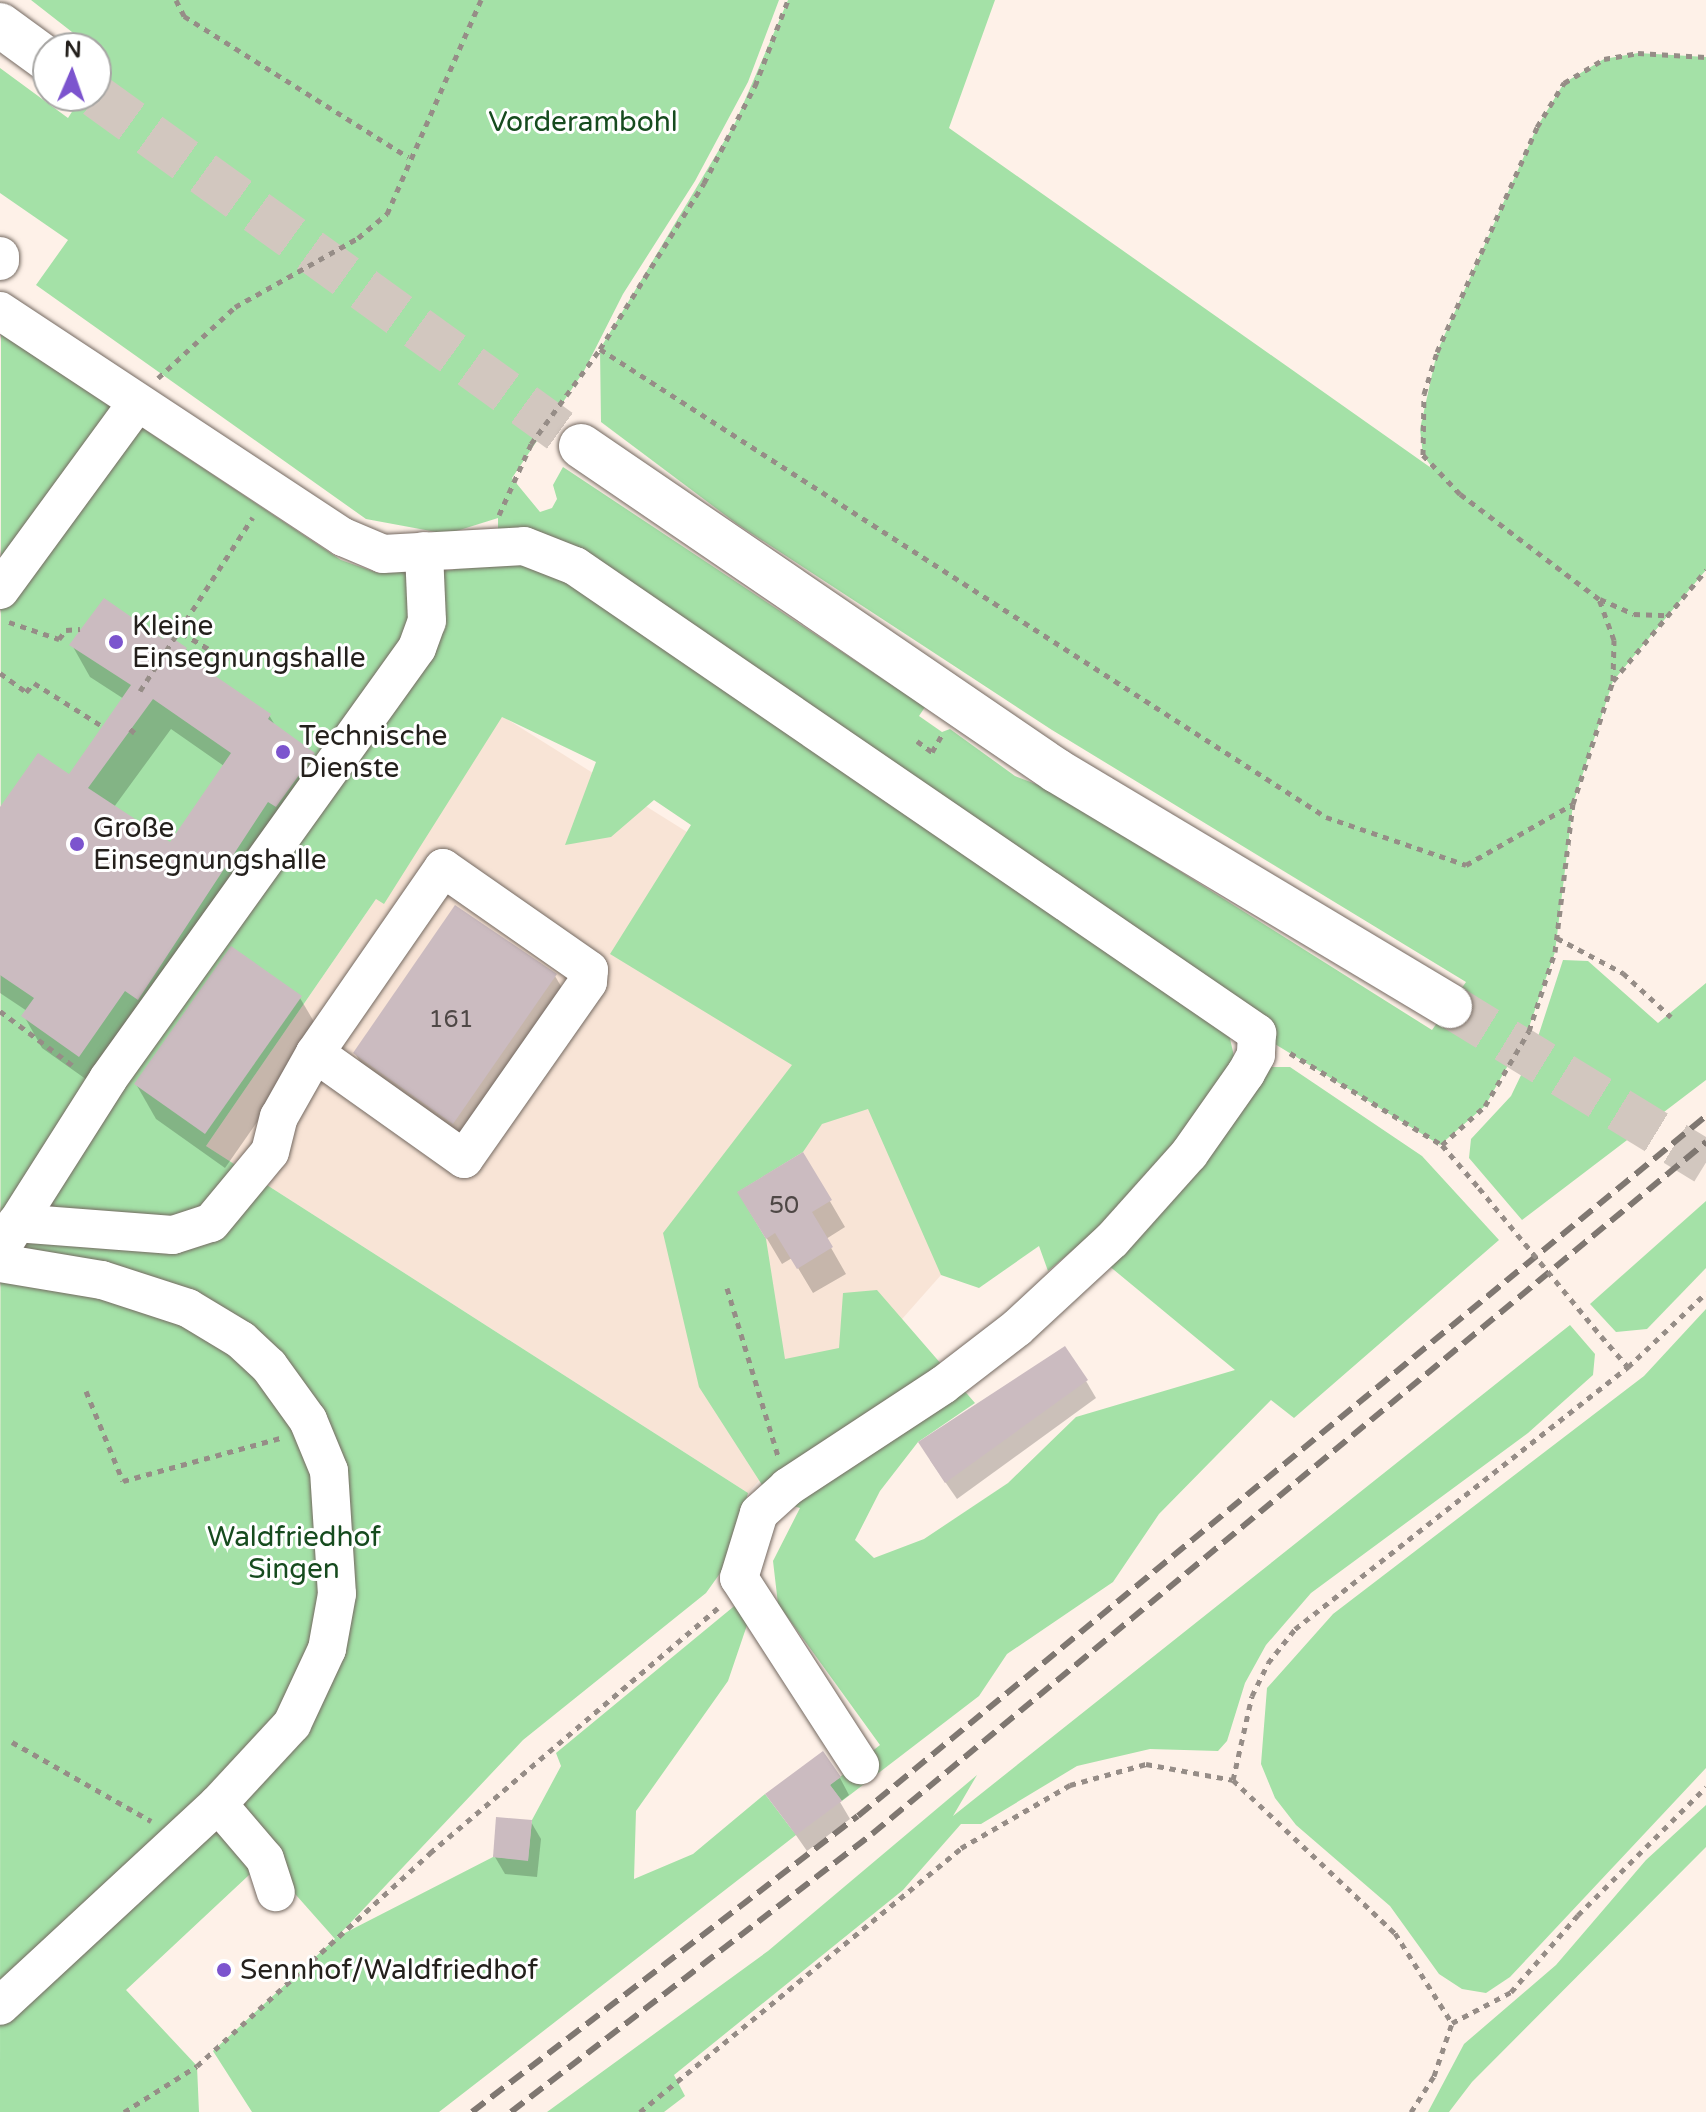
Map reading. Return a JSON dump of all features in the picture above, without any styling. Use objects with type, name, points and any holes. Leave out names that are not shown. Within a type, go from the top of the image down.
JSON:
[{"type":"main road","points":[[0,25],[32,48]]},
{"type":"main road","points":[[581,446],[1057,771],[1450,1006]]},
{"type":"lane","points":[[0,311],[343,537],[383,554],[524,546],[575,566],[1257,1033],[1256,1055],[1238,1085],[1189,1154],[1112,1240],[1017,1328],[943,1385],[788,1487],[759,1513],[739,1578],[860,1765]]},
{"type":"lane","points":[[0,590],[137,403]]},
{"type":"lane","points":[[8,1236],[103,1087],[417,648],[427,621],[424,551]]},
{"type":"lane","points":[[8,1236],[173,1235],[211,1223],[270,1152],[279,1117],[315,1053],[443,868],[589,970],[588,982],[464,1159],[315,1053]]},
{"type":"lane","points":[[0,1263],[102,1280],[188,1308],[241,1340],[269,1366],[311,1429],[329,1471],[334,1510],[337,1594],[327,1649],[292,1724],[218,1804],[0,2006]]},
{"type":"lane","points":[[218,1804],[265,1859],[276,1892]]},
{"type":"path","points":[[176,0],[184,16],[408,157]]},
{"type":"path","points":[[137,403],[235,307],[358,238],[387,214],[408,157],[458,58],[481,0]]},
{"type":"path","points":[[498,548],[498,517],[512,478],[600,349],[704,183],[755,86],[788,0]]},
{"type":"path","points":[[1667,615],[1634,614],[1599,599],[1436,471],[1423,455],[1424,394],[1437,352],[1537,127],[1564,83],[1604,59],[1638,53],[1706,57]]},
{"type":"path","points":[[600,349],[1326,817],[1466,865],[1573,804]]},
{"type":"path","points":[[140,691],[182,633],[270,489]]},
{"type":"path","points":[[1613,681],[1706,570]]},
{"type":"path","points":[[1442,1145],[1485,1106],[1529,1031],[1557,938],[1573,804],[1613,681],[1614,640],[1599,599]]},
{"type":"path","points":[[0,618],[59,639],[66,630],[80,629]]},
{"type":"path","points":[[182,633],[232,663]]},
{"type":"path","points":[[0,673],[26,692],[34,683],[102,726]]},
{"type":"path","points":[[1557,938],[1623,973],[1671,1017]]},
{"type":"path","points":[[0,1011],[103,1087]]},
{"type":"path","points":[[1257,1033],[1442,1145],[1628,1367]]},
{"type":"path","points":[[727,1288],[788,1487]]},
{"type":"path","points":[[1233,1780],[1252,1696],[1268,1663],[1295,1629],[1628,1367],[1706,1293]]},
{"type":"path","points":[[86,1391],[123,1481],[311,1429]]},
{"type":"path","points":[[124,2112],[197,2066],[430,1853],[718,1608],[739,1578]]},
{"type":"path","points":[[12,1742],[130,1812],[185,1835]]},
{"type":"path","points":[[640,2112],[961,1848],[1070,1785],[1146,1764],[1233,1780],[1395,1933],[1452,2023]]},
{"type":"path","points":[[1411,2112],[1434,2076],[1452,2023],[1511,1992],[1578,1915],[1706,1787]]},
{"type":"shaded area","points":[[502,716],[880,953],[941,1275],[748,1493],[206,1146]]},
{"type":"green space","name":"Vorderambohl","points":[[31,0],[779,0],[748,82],[695,181],[623,294],[584,371],[512,478],[540,512],[552,508],[557,499],[553,485],[563,467],[925,707],[919,716],[942,732],[950,729],[1015,776],[1049,789],[1432,1030],[1466,982],[1052,730],[737,524],[601,422],[600,349],[735,123],[788,0],[995,0],[949,128],[1434,470],[1423,455],[1420,429],[1437,352],[1537,127],[1564,83],[1604,59],[1638,53],[1706,57],[1706,570],[1613,681],[1573,804],[1555,952],[1528,1030],[1485,1106],[1440,1145],[1257,1033],[575,566],[498,548],[498,518],[447,534],[366,519],[36,285],[68,240],[0,193],[0,68],[32,92],[32,112],[60,112],[68,118],[72,112],[112,112],[112,32],[72,32]]},
{"type":"green space","name":"Waldfriedhof Singen","points":[[1,334],[341,560],[378,573],[452,570],[502,558],[555,571],[1228,1030],[1234,1056],[1224,1088],[1133,1199],[1048,1271],[1039,1246],[979,1288],[941,1275],[868,1109],[822,1124],[803,1152],[738,1192],[766,1239],[785,1359],[839,1348],[843,1293],[877,1290],[975,1403],[918,1442],[880,1491],[855,1540],[874,1558],[924,1539],[1008,1483],[1076,1417],[1235,1370],[1108,1265],[1264,1067],[1290,1067],[1422,1156],[1499,1240],[1294,1418],[1271,1400],[1159,1514],[1113,1582],[1007,1654],[979,1696],[842,1801],[830,1785],[880,1745],[778,1604],[773,1561],[800,1508],[771,1499],[699,1387],[663,1233],[792,1065],[610,954],[691,825],[654,800],[611,837],[565,845],[596,762],[502,717],[384,904],[376,899],[206,1146],[748,1493],[731,1558],[706,1593],[523,1740],[337,1937],[493,1857],[528,1860],[532,1820],[561,1766],[556,1753],[761,1584],[728,1681],[636,1811],[634,1879],[693,1854],[765,1794],[796,1835],[439,2112],[252,2112],[213,2051],[335,1939],[265,1860],[126,1990],[197,2066],[199,2112],[0,2112]]},
{"type":"green space","points":[[1563,960],[1588,961],[1658,1023],[1706,983],[1706,1080],[1522,1220],[1469,1158],[1471,1139],[1511,1096],[1535,1046]]},
{"type":"green space","points":[[1706,1201],[1706,1268],[1647,1329],[1616,1332],[1590,1304]]},
{"type":"green space","points":[[1706,1309],[1706,1768],[1510,1977],[1486,1993],[1462,1989],[1439,1974],[1390,1906],[1296,1825],[1275,1798],[1261,1764],[1267,1688],[1333,1614],[1644,1376]]},
{"type":"green space","points":[[1570,1325],[1595,1354],[1593,1375],[1528,1433],[1311,1593],[1266,1645],[1245,1683],[1227,1741],[1218,1751],[1150,1749],[1077,1766],[981,1824],[961,1824],[903,1890],[674,2075],[685,2096],[664,2112],[547,2112],[768,1951],[977,1775],[953,1816]]},
{"type":"green space","points":[[1706,1805],[1706,1847],[1472,2082],[1449,2112],[1428,2112],[1464,2044],[1556,1965],[1646,1860]]},
{"type":"building","points":[[104,598],[163,639],[167,634],[187,648],[183,654],[271,714],[268,719],[315,753],[276,807],[268,802],[138,1000],[125,991],[79,1057],[21,1016],[34,998],[0,975],[0,807],[38,753],[69,774],[131,685],[69,645]],"holes":[[[153,699],[231,753],[170,842],[88,788]]]},
{"type":"building","points":[[455,905],[557,974],[453,1124],[353,1053]]},
{"type":"building","points":[[231,946],[302,996],[205,1134],[134,1084]]},
{"type":"building","points":[[803,1152],[832,1200],[812,1212],[833,1247],[797,1269],[775,1233],[766,1239],[737,1192]]},
{"type":"building","points":[[1065,1346],[1088,1380],[945,1483],[918,1442]]},
{"type":"building","points":[[823,1751],[841,1777],[830,1785],[842,1801],[796,1835],[765,1794]]},
{"type":"building","points":[[496,1817],[532,1820],[528,1861],[493,1857]]},
{"type":"tunnel","points":[[112,108],[581,446]]},
{"type":"tunnel","points":[[1450,1006],[1706,1163]]},
{"type":"railway","points":[[472,2112],[858,1816],[1706,1116]]},
{"type":"railway","points":[[511,2112],[872,1834],[1706,1142]]},
{"type":"place","name":"Kleine Einsegnungshalle","points":[[116,642]]},
{"type":"place","name":"Technische Dienste","points":[[283,752]]},
{"type":"place","name":"Große Einsegnungshalle","points":[[77,844]]},
{"type":"place","name":"Sennhof/Waldfriedhof","points":[[224,1970]]}]
